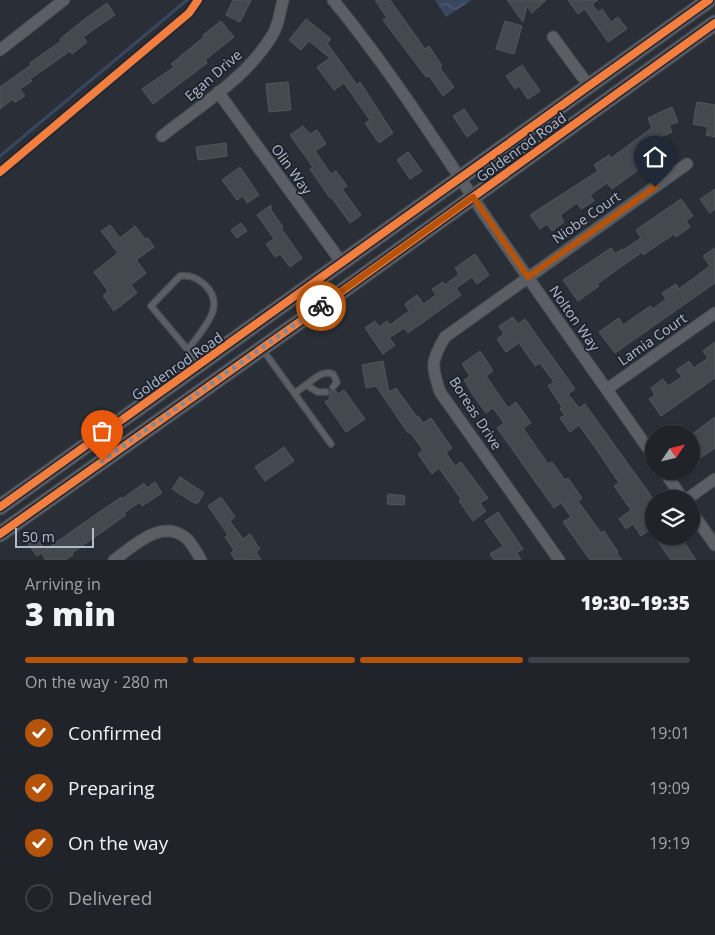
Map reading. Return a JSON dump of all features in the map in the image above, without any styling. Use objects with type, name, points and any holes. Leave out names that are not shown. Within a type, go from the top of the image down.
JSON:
[{"type":"main road","name":"Goldenrod Road","points":[[0,507],[709,0]]},
{"type":"main road","name":"Goldenrod Road","points":[[0,534],[715,23]]},
{"type":"main road","points":[[154,425],[159,411],[192,387],[198,377],[200,365]]},
{"type":"street","points":[[2,44],[64,0]]},
{"type":"street","name":"Egan Drive","points":[[162,136],[244,71],[275,32],[283,0]]},
{"type":"street","name":"Nolton Way","points":[[333,0],[356,29],[461,178],[645,444]]},
{"type":"street","points":[[553,37],[589,86]]},
{"type":"street","name":"Olin Way","points":[[218,92],[342,263]]},
{"type":"street","name":"Niobe Court","points":[[528,277],[687,164]]},
{"type":"street","name":"Boreas Drive","points":[[528,277],[445,336],[434,356],[434,373],[440,392],[559,560]]},
{"type":"street","name":"Lamia Court","points":[[607,389],[715,313]]},
{"type":"street","points":[[700,490],[715,479]]},
{"type":"street","points":[[700,524],[715,545]]},
{"type":"street","points":[[114,560],[150,535],[162,530],[187,538],[201,560]]},
{"type":"lane","points":[[188,350],[215,307],[215,300],[209,289],[200,280],[190,275],[180,276],[150,306],[200,365]]},
{"type":"lane","points":[[262,348],[331,444]]},
{"type":"lane","points":[[294,393],[322,373],[329,372],[332,374],[337,382],[333,387]]},
{"type":"lane","points":[[306,385],[318,392],[326,392]]},
{"type":"water","points":[[435,0],[472,0],[446,17]]},
{"type":"building","points":[[233,0],[251,0],[240,22],[226,15]]},
{"type":"building","points":[[375,0],[390,0],[425,49],[429,46],[442,66],[440,68],[454,87],[443,96],[429,76],[426,77],[383,20],[387,18]]},
{"type":"building","points":[[507,0],[546,0],[532,13],[527,6],[523,22]]},
{"type":"building","points":[[568,0],[598,0],[592,4],[598,12],[602,9],[611,22],[618,17],[627,29],[608,42],[585,9],[578,14]]},
{"type":"building","points":[[107,3],[115,15],[83,37],[87,42],[72,54],[70,51],[30,79],[32,81],[20,89],[25,96],[15,102],[13,99],[0,109],[0,87],[31,65],[30,63],[61,41],[60,39]]},
{"type":"building","points":[[306,19],[331,39],[327,43],[357,85],[360,82],[393,133],[379,143],[365,123],[370,120],[344,83],[334,90],[317,67],[330,58],[309,41],[301,50],[289,40]]},
{"type":"building","points":[[221,21],[234,37],[205,60],[207,63],[153,104],[142,89],[174,67],[171,64]]},
{"type":"building","points":[[505,21],[522,26],[514,54],[496,49]]},
{"type":"building","points":[[522,65],[540,91],[528,99],[519,86],[515,89],[506,76]]},
{"type":"building","points":[[288,82],[291,110],[269,112],[266,84]]},
{"type":"building","points":[[697,102],[715,105],[715,137],[706,135],[708,127],[693,124]]},
{"type":"building","points":[[672,107],[678,122],[669,125],[672,132],[646,143],[656,157],[612,189],[607,183],[590,195],[594,201],[581,209],[577,203],[560,215],[564,222],[552,231],[547,224],[540,229],[530,215],[598,171],[594,165],[609,155],[611,158],[652,128],[648,118]]},
{"type":"building","points":[[464,109],[478,129],[467,137],[453,116]]},
{"type":"building","points":[[303,126],[310,134],[317,130],[326,144],[315,151],[331,174],[336,171],[347,186],[342,189],[361,215],[350,223],[310,169],[313,167],[290,135]]},
{"type":"building","points":[[226,143],[227,156],[198,160],[196,147]]},
{"type":"building","points":[[408,152],[422,171],[410,179],[397,160]]},
{"type":"building","points":[[240,167],[259,195],[247,203],[243,196],[237,200],[222,180]]},
{"type":"building","points":[[715,189],[715,209],[710,213],[700,199]]},
{"type":"building","points":[[681,199],[693,216],[686,221],[690,227],[676,237],[674,234],[643,255],[642,252],[597,284],[599,286],[578,301],[563,280],[611,248],[615,254],[641,238],[636,230]]},
{"type":"building","points":[[271,205],[271,210],[283,227],[281,228],[302,258],[290,267],[280,254],[275,257],[266,244],[274,239],[257,215]]},
{"type":"building","points":[[241,223],[247,231],[237,238],[231,230]]},
{"type":"building","points":[[110,225],[120,238],[135,226],[145,239],[148,238],[154,247],[136,260],[146,273],[131,285],[137,293],[114,311],[103,296],[108,291],[94,272],[118,253],[101,231]]},
{"type":"building","points":[[715,248],[715,283],[615,353],[599,332],[619,318],[623,325],[650,306],[653,309],[666,299],[662,293],[676,284],[679,289],[710,266],[703,256]]},
{"type":"building","points":[[475,254],[489,275],[477,284],[472,277],[456,288],[461,295],[408,333],[404,328],[389,338],[395,345],[383,354],[365,328],[375,321],[379,327],[387,321],[390,325],[409,311],[405,304],[417,295],[423,304],[436,295],[432,289],[443,282],[445,285],[459,274],[455,268]]},
{"type":"building","points":[[513,317],[518,324],[525,319],[575,389],[568,394],[579,408],[585,404],[647,490],[645,490],[645,533],[641,536],[633,524],[626,529],[619,519],[631,510],[614,486],[619,483],[601,456],[579,425],[570,432],[560,418],[565,415],[560,409],[562,407],[548,386],[554,382],[540,363],[535,366],[519,343],[506,352],[497,339],[504,334],[499,326]]},
{"type":"building","points":[[715,342],[715,378],[661,416],[649,399],[655,395],[651,388],[663,379],[668,386],[682,377],[676,370],[689,361],[694,368],[708,358],[703,351]]},
{"type":"building","points":[[480,351],[493,371],[486,376],[508,408],[516,402],[531,423],[523,428],[548,464],[552,462],[565,480],[568,478],[582,498],[578,501],[601,533],[604,531],[622,560],[590,560],[563,522],[571,517],[561,503],[554,508],[497,428],[504,423],[493,408],[486,413],[473,395],[464,380],[470,376],[462,364]]},
{"type":"building","points":[[383,361],[389,392],[396,388],[423,423],[431,418],[452,448],[446,453],[455,466],[461,462],[488,498],[480,503],[486,511],[473,521],[459,501],[461,499],[439,468],[432,474],[418,454],[423,450],[410,432],[408,433],[376,386],[366,388],[362,365]]},
{"type":"building","points":[[344,390],[365,419],[346,432],[325,402],[330,398],[330,391],[336,391],[338,394]]},
{"type":"building","points":[[715,417],[715,448],[700,458],[700,428]]},
{"type":"building","points":[[284,447],[294,461],[265,481],[255,467]]},
{"type":"building","points":[[180,477],[204,493],[198,503],[194,503],[172,489]]},
{"type":"building","points":[[155,482],[162,493],[142,506],[140,502],[124,513],[126,515],[65,560],[46,560],[41,553],[37,556],[28,544],[37,538],[45,550],[121,497],[122,499],[144,483],[147,488]]},
{"type":"building","points":[[388,494],[405,496],[404,505],[387,504]]},
{"type":"building","points":[[221,497],[235,517],[230,521],[243,539],[250,534],[260,549],[256,552],[261,560],[235,560],[231,553],[234,550],[225,537],[228,535],[208,506]]},
{"type":"building","points":[[498,512],[523,549],[517,553],[521,560],[494,560],[490,554],[503,546],[485,521]]},
{"type":"building","points":[[660,545],[686,545],[696,560],[671,560]]},
{"type":"waterway","points":[[0,156],[187,0]]},
{"type":"cycle path","points":[[0,172],[189,13],[198,0]]},
{"type":"cycle path","points":[[0,507],[709,0]]},
{"type":"cycle path","points":[[0,534],[715,23]]},
{"type":"way so far","points":[[102,461],[321,306]]},
{"type":"route","points":[[321,306],[473,197],[528,277],[655,187]]}]
